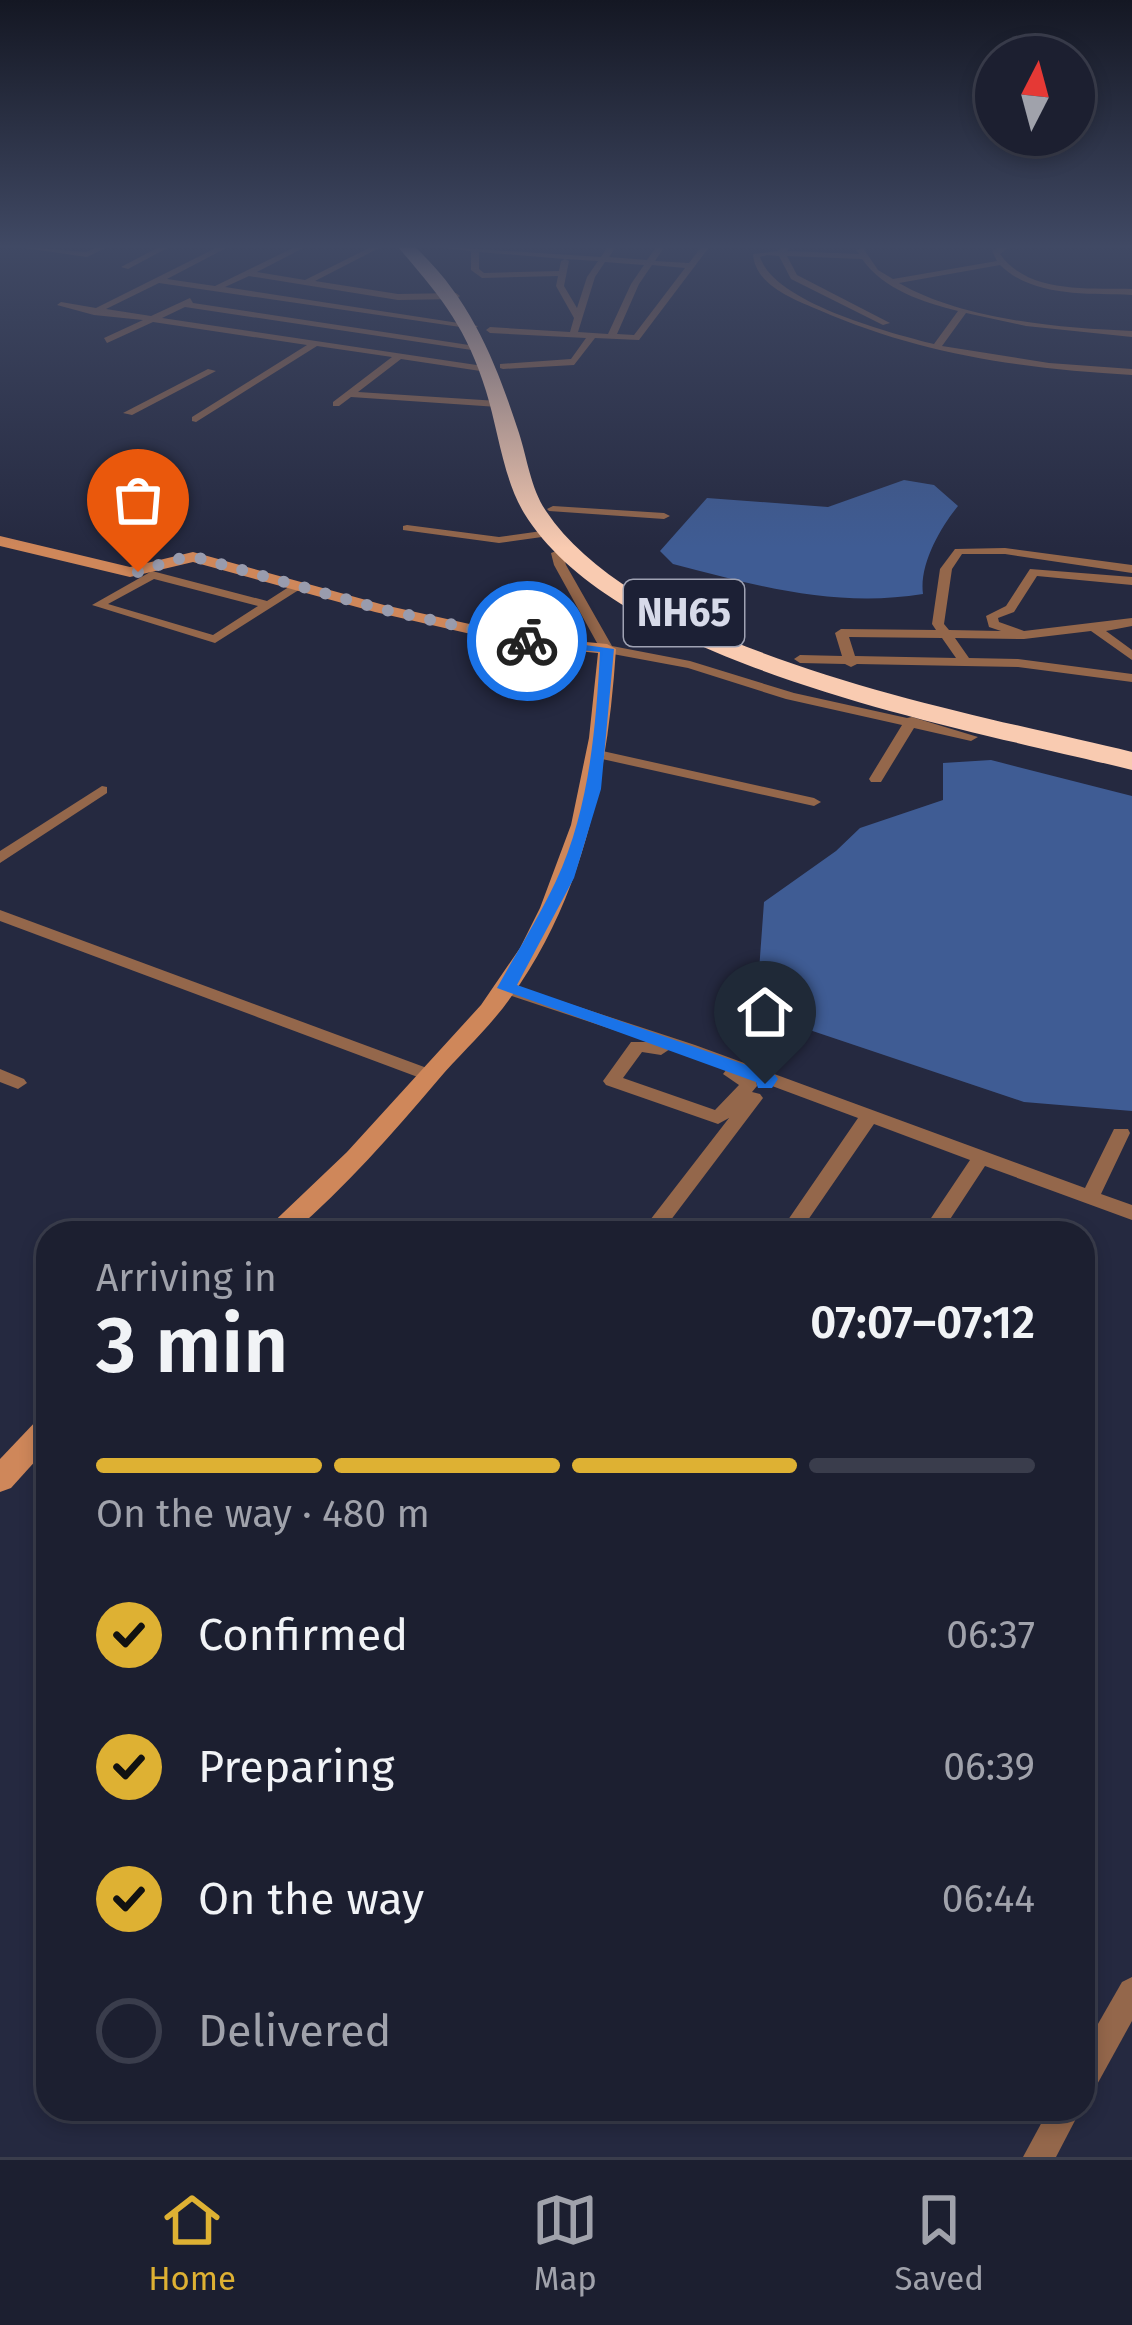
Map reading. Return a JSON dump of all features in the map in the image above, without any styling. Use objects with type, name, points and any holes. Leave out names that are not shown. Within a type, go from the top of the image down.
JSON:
[{"type":"highway","name":"NH65","points":[[487,348],[498,404],[533,508],[640,604],[742,651],[847,686],[1132,760]]},
{"type":"highway","name":"NH65","points":[[487,348],[555,531],[627,580],[702,623],[800,659],[1132,748]]},
{"type":"street","points":[[196,419],[311,347]]},
{"type":"street","points":[[325,347],[397,358],[496,347]]},
{"type":"street","points":[[478,347],[574,362],[585,347]]},
{"type":"street","points":[[481,347],[487,348]]},
{"type":"street","points":[[931,347],[1004,362],[1132,372]]},
{"type":"street","points":[[336,404],[397,358]]},
{"type":"street","points":[[128,412],[212,371]]},
{"type":"street","points":[[168,393],[185,397]]},
{"type":"street","points":[[349,394],[498,404]]},
{"type":"street","points":[[203,400],[220,404]]},
{"type":"street","points":[[407,528],[512,541],[664,516]]},
{"type":"street","points":[[290,1221],[321,1195],[506,988],[566,878],[593,789],[607,649],[566,578],[555,531]]},
{"type":"street","points":[[0,541],[130,572],[194,557],[523,641],[729,668],[742,661],[742,651]]},
{"type":"street","points":[[967,664],[938,625],[943,583],[953,556],[965,549],[1132,569]]},
{"type":"street","points":[[1024,634],[993,625],[992,616],[1010,609],[1034,572],[1132,580]]},
{"type":"street","points":[[268,605],[152,575],[98,605],[214,639],[268,605],[298,586]]},
{"type":"street","points":[[851,663],[841,633],[1024,634],[1130,623]]},
{"type":"street","points":[[1098,627],[1098,632],[1132,656]]},
{"type":"street","points":[[800,659],[1053,666],[1132,678]]},
{"type":"street","points":[[690,664],[791,696],[971,737]]},
{"type":"street","points":[[876,779],[912,721]]},
{"type":"street","points":[[598,754],[814,802]]},
{"type":"street","points":[[0,858],[102,790]]},
{"type":"street","points":[[0,915],[429,1075]]},
{"type":"street","points":[[506,988],[671,1048],[751,1084],[868,1118],[1132,1213]]},
{"type":"street","points":[[671,1048],[637,1046],[612,1081],[710,1117],[724,1116],[751,1084]]},
{"type":"street","points":[[658,1221],[751,1084]]},
{"type":"street","points":[[797,1221],[868,1118]]},
{"type":"street","points":[[1090,1197],[1121,1133]]},
{"type":"street","points":[[939,1221],[980,1160]]},
{"type":"street","points":[[0,1479],[36,1440]]},
{"type":"street","points":[[1095,2058],[1132,1992]]},
{"type":"street","points":[[1039,2157],[1059,2121]]},
{"type":"water","points":[[904,480],[934,485],[958,506],[932,547],[923,594],[859,598],[797,592],[673,564],[660,551],[707,498],[828,507]]},
{"type":"water","points":[[991,760],[1132,796],[1132,1111],[1024,1102],[756,1012],[764,902],[860,828],[943,800],[943,763]]},
{"type":"way so far","points":[[138,572],[176,559],[199,558],[381,609],[527,641]]},
{"type":"route","points":[[527,641],[607,649],[604,712],[593,789],[566,878],[506,988],[689,1049],[768,1079],[765,1084]]}]
